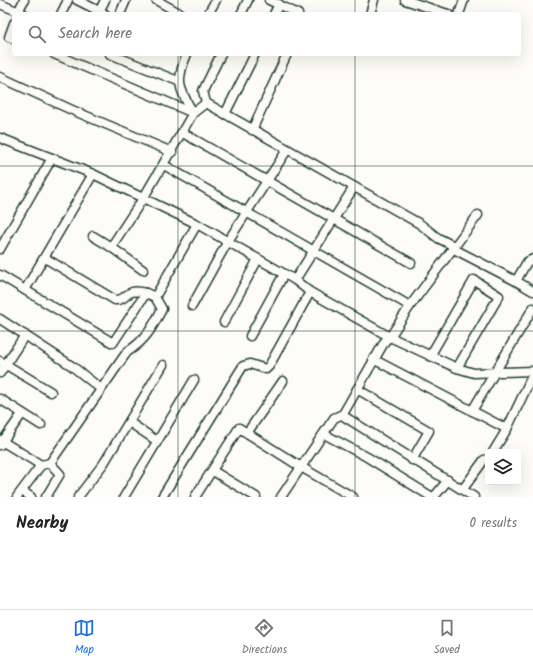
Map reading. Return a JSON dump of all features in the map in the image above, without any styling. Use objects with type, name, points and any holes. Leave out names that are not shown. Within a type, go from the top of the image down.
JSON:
[{"type":"street","points":[[20,12],[24,0]]},
{"type":"street","points":[[62,12],[68,0]]},
{"type":"street","points":[[77,0],[99,12]]},
{"type":"street","points":[[101,12],[105,0]]},
{"type":"street","points":[[121,12],[126,0]]},
{"type":"street","points":[[156,0],[177,12]]},
{"type":"street","points":[[209,12],[216,0]]},
{"type":"street","points":[[242,12],[248,0]]},
{"type":"street","points":[[269,0],[294,12]]},
{"type":"street","points":[[371,12],[374,0]]},
{"type":"street","points":[[405,0],[422,3],[443,12]]},
{"type":"street","points":[[460,12],[464,0]]},
{"type":"street","points":[[0,4],[18,12]]},
{"type":"street","points":[[275,12],[278,4]]},
{"type":"street","points":[[12,29],[9,37],[12,38]]},
{"type":"street","points":[[59,56],[193,113]]},
{"type":"street","points":[[115,56],[178,81]]},
{"type":"street","points":[[185,56],[178,81],[193,113]]},
{"type":"street","points":[[220,56],[203,91],[206,103],[420,224],[438,238],[533,292]]},
{"type":"street","points":[[225,114],[254,56]]},
{"type":"street","points":[[252,130],[286,56]]},
{"type":"street","points":[[0,77],[72,110],[172,152]]},
{"type":"street","points":[[111,247],[144,198],[183,133],[193,113],[206,103]]},
{"type":"street","points":[[183,133],[268,180],[411,263]]},
{"type":"street","points":[[0,138],[93,174],[197,224],[295,280],[310,292],[390,337],[457,368],[474,373],[494,374],[533,372],[507,429],[495,449]]},
{"type":"street","points":[[192,306],[228,241],[287,150]]},
{"type":"street","points":[[0,249],[52,158]]},
{"type":"street","points":[[164,165],[410,306]]},
{"type":"street","points":[[25,290],[93,174]]},
{"type":"street","points":[[295,280],[315,251],[354,187]]},
{"type":"street","points":[[281,497],[334,418],[343,414],[385,341],[390,337],[410,306],[478,215]]},
{"type":"street","points":[[155,297],[197,224]]},
{"type":"street","points":[[93,236],[143,270]]},
{"type":"street","points":[[31,497],[20,494],[45,464],[127,352],[141,343],[162,309],[155,297],[136,290],[130,292],[121,299],[115,300],[45,258]]},
{"type":"street","points":[[224,322],[258,259]]},
{"type":"street","points":[[516,281],[527,262],[533,259]]},
{"type":"street","points":[[250,336],[284,274]]},
{"type":"street","points":[[0,275],[113,343],[146,293]]},
{"type":"street","points":[[430,356],[474,280],[499,296],[457,368]]},
{"type":"street","points":[[162,497],[243,366],[250,364],[266,369],[269,366],[310,292]]},
{"type":"street","points":[[472,411],[533,308]]},
{"type":"street","points":[[0,319],[72,366],[100,389]]},
{"type":"street","points":[[0,373],[3,363],[25,335]]},
{"type":"street","points":[[373,360],[507,429]]},
{"type":"street","points":[[3,363],[51,392]]},
{"type":"street","points":[[78,497],[104,462],[163,365]]},
{"type":"street","points":[[124,497],[194,380]]},
{"type":"street","points":[[247,433],[283,381]]},
{"type":"street","points":[[357,389],[429,431],[412,460]]},
{"type":"street","points":[[0,400],[41,425]]},
{"type":"street","points":[[22,414],[1,442],[45,464],[60,474],[46,497]]},
{"type":"street","points":[[343,414],[412,460],[448,480],[474,497]]},
{"type":"street","points":[[129,422],[157,441]]},
{"type":"street","points":[[195,497],[239,428],[301,467],[353,497]]},
{"type":"street","points":[[324,434],[433,497],[448,480]]},
{"type":"street","points":[[463,490],[485,460]]},
{"type":"street","points":[[213,471],[256,497]]}]
